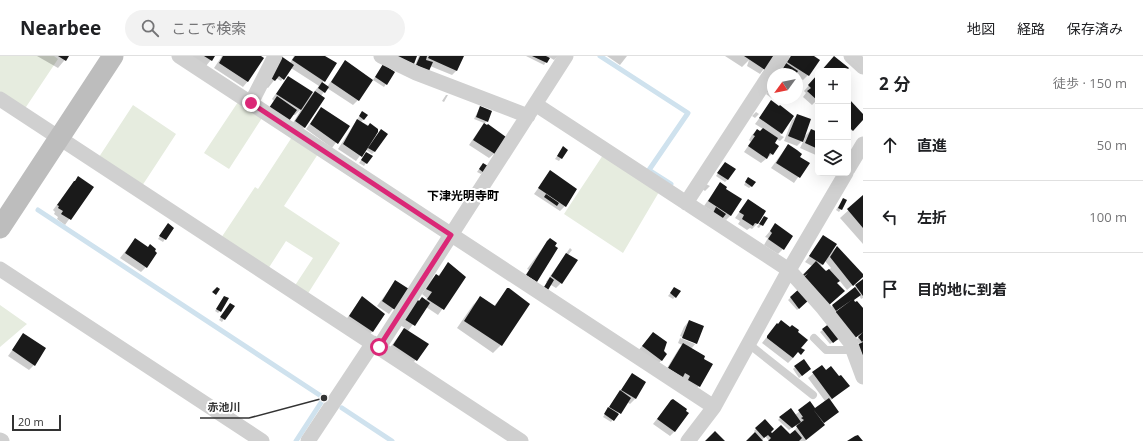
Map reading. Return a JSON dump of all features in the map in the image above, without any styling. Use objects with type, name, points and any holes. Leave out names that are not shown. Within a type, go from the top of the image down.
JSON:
[{"type":"street","points":[[0,228],[113,56]]},
{"type":"street","points":[[179,56],[714,407]]},
{"type":"street","points":[[251,103],[275,56]]},
{"type":"street","points":[[381,56],[416,73],[531,110],[686,203],[789,270],[823,308],[850,342],[863,377]]},
{"type":"street","points":[[308,441],[451,235],[566,56]]},
{"type":"street","points":[[686,203],[782,56]]},
{"type":"street","points":[[851,56],[863,67]]},
{"type":"street","points":[[0,98],[521,441]]},
{"type":"street","points":[[851,165],[861,152]]},
{"type":"street","points":[[688,441],[714,407],[750,345],[789,270],[844,176]]},
{"type":"street","points":[[0,269],[262,441]]},
{"type":"lane","points":[[814,338],[826,350],[852,350]]},
{"type":"lane","points":[[750,345],[813,395]]},
{"type":"shaded area","points":[[0,56],[54,56],[58,59],[24,110],[0,94]]},
{"type":"shaded area","points":[[238,102],[262,118],[229,169],[204,153]]},
{"type":"shaded area","points":[[133,105],[176,134],[142,186],[99,157]]},
{"type":"shaded area","points":[[292,137],[318,154],[284,206],[340,243],[307,295],[294,287],[313,258],[286,241],[268,269],[221,238],[255,187],[258,189]]},
{"type":"shaded area","points":[[603,155],[659,192],[623,253],[564,214]]},
{"type":"shaded area","points":[[0,305],[27,324],[0,347]]},
{"type":"building","points":[[58,56],[69,56],[66,61]]},
{"type":"building","points":[[204,56],[215,56],[212,61]]},
{"type":"building","points":[[223,56],[261,56],[264,58],[248,82],[219,63]]},
{"type":"building","points":[[281,56],[294,65],[284,80],[279,76],[275,81],[268,76]]},
{"type":"building","points":[[295,56],[325,56],[337,63],[325,82],[292,60]]},
{"type":"building","points":[[395,56],[417,56],[414,64]]},
{"type":"building","points":[[420,56],[427,56],[426,60],[433,62],[429,71],[416,65]]},
{"type":"building","points":[[429,56],[464,56],[457,71],[428,58]]},
{"type":"building","points":[[532,56],[546,56],[550,58],[547,63]]},
{"type":"building","points":[[744,56],[774,56],[765,70]]},
{"type":"building","points":[[791,56],[814,56],[820,60],[809,76],[803,72],[803,68],[796,68],[787,62]]},
{"type":"building","points":[[834,56],[849,68],[824,68]]},
{"type":"building","points":[[345,60],[373,80],[359,101],[331,82]]},
{"type":"building","points":[[786,63],[794,68],[783,68]]},
{"type":"building","points":[[383,64],[395,72],[387,85],[375,77]]},
{"type":"building","points":[[288,76],[313,92],[301,110],[276,94]]},
{"type":"building","points":[[815,77],[815,98],[807,91],[811,88],[808,85]]},
{"type":"building","points":[[322,82],[329,87],[325,93],[318,88]]},
{"type":"building","points":[[315,91],[325,98],[305,128],[295,121]]},
{"type":"building","points":[[277,96],[297,110],[289,121],[269,108]]},
{"type":"building","points":[[851,101],[863,114],[863,120],[853,131],[851,129]]},
{"type":"building","points":[[768,104],[780,105],[794,116],[782,134],[759,118]]},
{"type":"building","points":[[480,106],[492,111],[488,122],[476,117]]},
{"type":"building","points":[[321,107],[350,126],[338,144],[310,124]]},
{"type":"building","points":[[362,111],[368,115],[364,120],[359,116]]},
{"type":"building","points":[[797,114],[811,119],[803,142],[788,136]]},
{"type":"building","points":[[357,119],[368,126],[370,123],[378,129],[378,132],[362,157],[343,144]]},
{"type":"building","points":[[484,123],[487,125],[488,124],[506,137],[495,154],[473,140]]},
{"type":"building","points":[[763,128],[778,138],[775,143],[779,146],[773,155],[770,153],[767,159],[748,146],[755,136],[753,135],[757,129],[760,131]]},
{"type":"building","points":[[381,129],[388,134],[375,152],[368,148]]},
{"type":"building","points":[[811,129],[815,131],[815,148],[805,143]]},
{"type":"building","points":[[788,144],[802,154],[800,157],[810,163],[800,178],[776,163]]},
{"type":"building","points":[[563,146],[568,150],[562,159],[557,156]]},
{"type":"building","points":[[366,152],[373,156],[367,164],[361,160]]},
{"type":"building","points":[[725,162],[736,169],[728,180],[717,173]]},
{"type":"building","points":[[483,163],[488,166],[484,173],[479,169]]},
{"type":"building","points":[[550,170],[577,189],[566,207],[538,188]]},
{"type":"building","points":[[78,176],[94,187],[71,220],[61,214],[63,211],[58,208],[59,206],[57,205]]},
{"type":"building","points":[[748,177],[756,182],[752,187],[745,182]]},
{"type":"building","points":[[720,182],[727,187],[726,189],[742,199],[731,216],[708,201]]},
{"type":"building","points":[[546,194],[559,203],[557,206],[544,197]]},
{"type":"building","points":[[863,195],[863,228],[847,209]]},
{"type":"building","points":[[843,198],[847,200],[842,210],[838,208]]},
{"type":"building","points":[[748,199],[766,211],[758,224],[755,223],[753,226],[742,219],[744,215],[739,212]]},
{"type":"building","points":[[716,207],[726,214],[722,219],[713,213]]},
{"type":"building","points":[[764,216],[768,218],[763,226],[759,224]]},
{"type":"building","points":[[168,223],[174,228],[166,240],[159,236]]},
{"type":"building","points":[[775,223],[793,236],[784,250],[768,239],[772,233],[770,231]]},
{"type":"building","points":[[823,235],[837,244],[823,265],[809,256]]},
{"type":"building","points":[[135,238],[148,247],[150,244],[156,249],[155,251],[157,253],[147,268],[125,253]]},
{"type":"building","points":[[550,238],[557,243],[555,246],[558,248],[537,282],[526,275]]},
{"type":"building","points":[[837,246],[863,274],[863,277],[853,286],[830,257]]},
{"type":"building","points":[[566,253],[578,260],[562,284],[551,276]]},
{"type":"building","points":[[816,261],[826,271],[829,269],[840,281],[837,283],[845,291],[828,306],[803,278],[808,273],[804,276],[803,275]]},
{"type":"building","points":[[448,262],[466,277],[444,310],[427,299],[432,292],[426,289],[436,274],[439,276]]},
{"type":"building","points":[[550,277],[554,280],[548,290],[544,287]]},
{"type":"building","points":[[863,279],[863,296],[855,285]]},
{"type":"building","points":[[395,280],[409,289],[395,310],[382,301]]},
{"type":"building","points":[[217,287],[220,289],[216,295],[212,292]]},
{"type":"building","points":[[674,287],[681,291],[676,298],[670,293]]},
{"type":"building","points":[[855,287],[861,295],[854,300],[855,302],[857,301],[863,308],[863,332],[854,339],[834,313],[853,299],[836,311],[832,305]]},
{"type":"building","points":[[507,288],[530,304],[502,346],[464,321],[480,296],[495,306]]},
{"type":"building","points":[[800,288],[810,299],[799,309],[790,297]]},
{"type":"building","points":[[224,296],[229,298],[221,312],[216,309]]},
{"type":"building","points":[[362,296],[385,314],[373,332],[349,316]]},
{"type":"building","points":[[422,297],[430,303],[415,326],[404,319],[417,299],[419,301]]},
{"type":"building","points":[[230,303],[235,306],[225,320],[220,317]]},
{"type":"building","points":[[689,320],[704,326],[697,344],[682,338]]},
{"type":"building","points":[[781,320],[790,327],[792,325],[799,330],[798,332],[808,340],[801,348],[805,350],[801,355],[798,352],[793,358],[767,338],[777,323],[778,324]]},
{"type":"building","points":[[830,323],[841,337],[833,343],[822,329]]},
{"type":"building","points":[[404,328],[429,344],[417,361],[393,345]]},
{"type":"building","points":[[653,332],[667,342],[664,351],[667,354],[662,361],[642,346]]},
{"type":"building","points":[[863,332],[863,341],[862,342],[858,337]]},
{"type":"building","points":[[23,333],[46,348],[35,366],[12,350]]},
{"type":"building","points":[[863,342],[863,356],[857,345]]},
{"type":"building","points":[[683,343],[705,356],[704,359],[713,364],[700,387],[688,380],[690,376],[685,373],[683,377],[668,368]]},
{"type":"building","points":[[804,359],[811,369],[802,376],[794,366]]},
{"type":"building","points":[[822,365],[826,370],[831,366],[850,386],[832,399],[812,372]]},
{"type":"building","points":[[632,373],[646,382],[636,399],[621,390]]},
{"type":"building","points":[[620,390],[631,398],[621,414],[609,407]]},
{"type":"building","points":[[829,398],[839,412],[824,423],[813,409],[825,425],[806,440],[796,426],[804,420],[801,418],[803,417],[798,410],[810,401],[815,408]]},
{"type":"building","points":[[673,399],[687,409],[686,411],[689,413],[675,432],[657,419]]},
{"type":"building","points":[[608,407],[619,414],[614,421],[604,414]]},
{"type":"building","points":[[791,408],[801,422],[792,428],[779,417]]},
{"type":"building","points":[[765,419],[774,429],[771,432],[772,433],[781,425],[790,434],[795,430],[802,438],[799,441],[768,441],[771,438],[768,435],[764,438],[755,428]]},
{"type":"building","points":[[715,431],[725,441],[705,441]]},
{"type":"building","points":[[755,432],[763,441],[746,441]]},
{"type":"building","points":[[858,435],[863,441],[847,441],[855,436]]},
{"type":"waterway","points":[[600,56],[688,113],[649,170],[671,184]]},
{"type":"waterway","points":[[38,210],[324,398],[296,441]]},
{"type":"waterway","points":[[342,408],[392,441]]},
{"type":"place","name":"赤池川","points":[[324,398]]},
{"type":"district","name":"下津光明寺町","points":[[463,196]]},
{"type":"route","points":[[251,103],[451,235],[379,347]]}]
